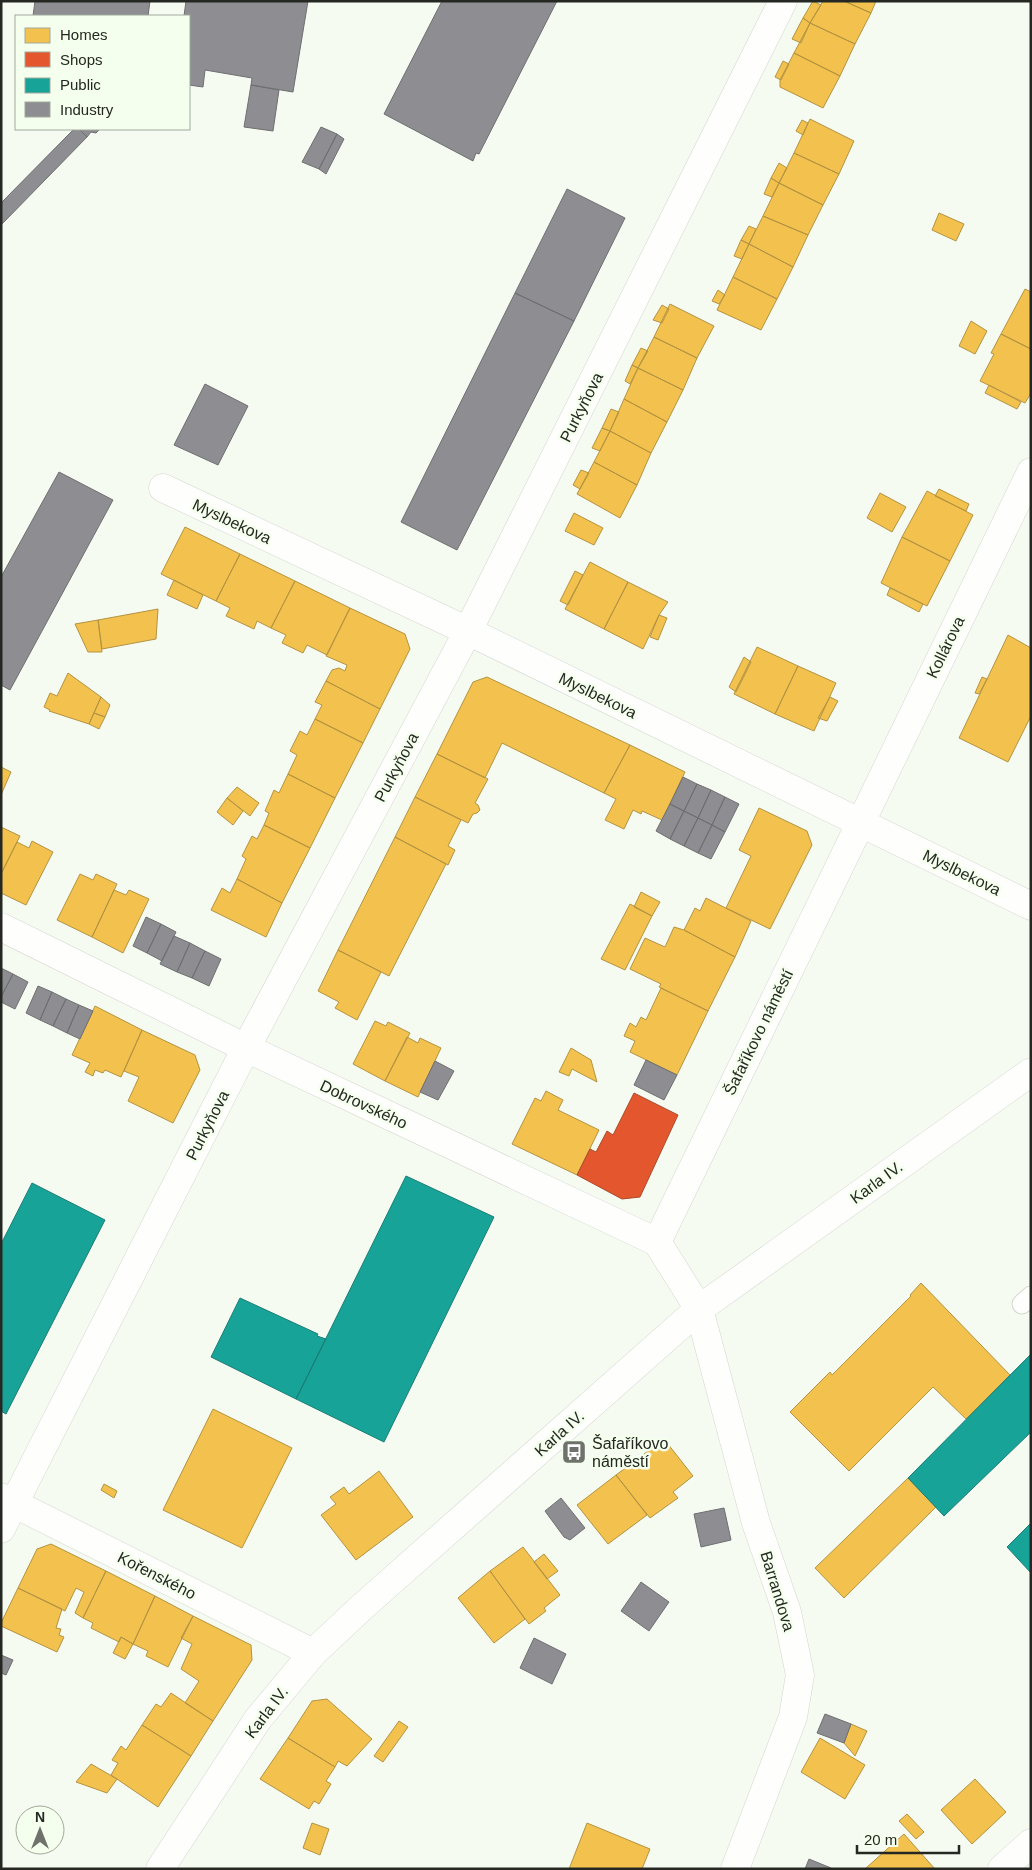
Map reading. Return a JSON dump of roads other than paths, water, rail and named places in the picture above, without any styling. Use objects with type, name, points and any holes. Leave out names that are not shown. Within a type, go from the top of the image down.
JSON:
[{"type":"street","name":"Purkyňova","points":[[1,1529],[8,1500],[468,632],[783,1]]},
{"type":"street","name":"Kollárova","points":[[859,822],[1031,472]]},
{"type":"street","name":"Myslbekova","points":[[163,488],[468,632],[1031,906]]},
{"type":"street","name":"Šafaříkovo náměstí","points":[[657,1242],[859,822]]},
{"type":"street","name":"Dobrovského","points":[[1,928],[246,1048],[657,1242]]},
{"type":"street","name":"Karla IV.","points":[[160,1869],[258,1719],[313,1653],[362,1607],[699,1309],[1031,1072]]},
{"type":"street","points":[[657,1242],[699,1309]]},
{"type":"street","name":"Barrandova","points":[[699,1309],[756,1523],[787,1612],[800,1675],[793,1717],[735,1869]]},
{"type":"street","name":"Kořenského","points":[[8,1500],[313,1653]]},
{"type":"street","points":[[1002,1869],[1031,1843]]},
{"type":"place","name":"Šafaříkovo náměstí","points":[[574,1452]]}]
